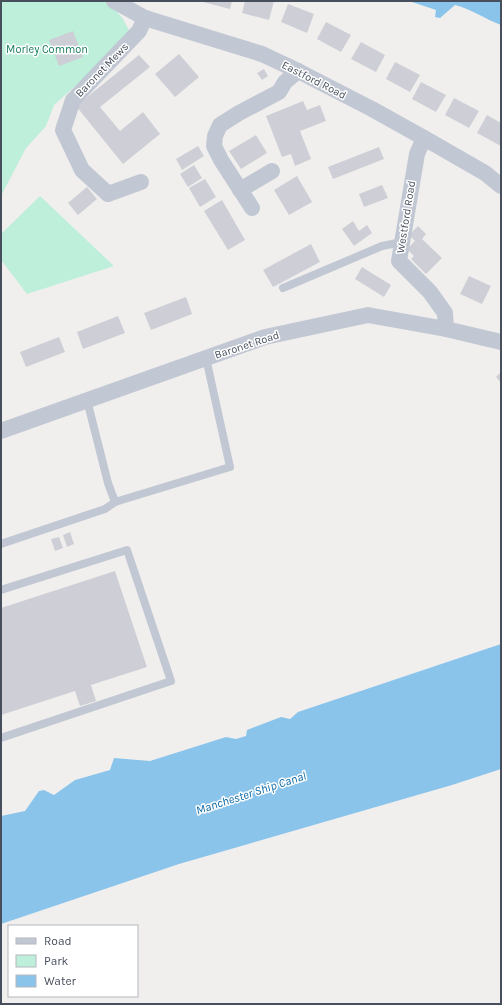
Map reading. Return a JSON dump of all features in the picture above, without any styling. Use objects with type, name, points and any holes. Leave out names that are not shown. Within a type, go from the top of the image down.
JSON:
[{"type":"street","name":"Eastford Road","points":[[114,1],[145,18],[262,54],[298,71],[424,138],[485,173],[501,186]]},
{"type":"street","name":"Baronet Mews","points":[[141,182],[108,194],[82,170],[63,130],[73,100],[140,32],[145,18]]},
{"type":"street","points":[[252,208],[221,160],[214,146],[217,130],[220,125],[227,120],[280,92],[285,82],[298,71]]},
{"type":"street","name":"Westford Road","points":[[424,138],[416,154],[399,261],[430,292],[445,313],[446,329]]},
{"type":"street","points":[[240,190],[272,172]]},
{"type":"street","name":"Baronet Road","points":[[1,431],[265,337],[368,314],[446,329],[501,342]]},
{"type":"lane","points":[[283,288],[382,246],[402,242]]},
{"type":"lane","points":[[1,544],[105,509],[115,502],[230,467],[206,358]]},
{"type":"lane","points":[[87,400],[108,483],[115,502]]},
{"type":"lane","points":[[1,590],[127,550],[170,681],[1,738]]},
{"type":"green space","name":"Morley Common","points":[[1,1],[114,1],[113,7],[123,19],[130,32],[125,41],[54,105],[46,126],[26,148],[1,196]]},
{"type":"green space","points":[[40,196],[114,266],[27,294],[1,260],[1,234]]},
{"type":"water","points":[[409,1],[501,1],[501,25],[455,5],[440,18],[435,17],[436,10]]},
{"type":"water","name":"Manchester Ship Canal","points":[[501,644],[501,769],[452,785],[179,864],[1,924],[1,816],[25,811],[39,791],[44,790],[54,795],[75,780],[110,770],[114,758],[150,761],[226,737],[236,739],[246,736],[247,730],[281,717],[290,719],[298,712]]},
{"type":"building","points":[[203,1],[232,1],[230,9]]},
{"type":"building","points":[[245,1],[274,1],[269,20],[242,13]]},
{"type":"building","points":[[288,4],[314,14],[307,33],[281,22]]},
{"type":"building","points":[[326,22],[351,35],[341,52],[317,39]]},
{"type":"building","points":[[73,31],[83,57],[59,66],[49,40]]},
{"type":"building","points":[[361,42],[385,55],[376,72],[351,59]]},
{"type":"building","points":[[179,54],[199,77],[175,97],[155,74]]},
{"type":"building","points":[[139,55],[150,67],[100,107],[120,131],[143,112],[160,134],[123,164],[76,106]]},
{"type":"building","points":[[395,62],[420,75],[410,92],[386,79]]},
{"type":"building","points":[[264,69],[268,76],[262,80],[257,73]]},
{"type":"building","points":[[421,82],[446,95],[436,112],[412,99]]},
{"type":"building","points":[[454,98],[479,111],[469,128],[445,115]]},
{"type":"building","points":[[303,101],[307,110],[320,105],[326,121],[300,131],[311,159],[295,166],[291,154],[282,157],[266,116]]},
{"type":"building","points":[[487,115],[501,123],[501,146],[477,133]]},
{"type":"building","points":[[256,135],[267,153],[241,169],[229,151]]},
{"type":"building","points":[[198,146],[204,156],[182,170],[176,159]]},
{"type":"building","points":[[379,147],[384,159],[333,179],[328,167]]},
{"type":"building","points":[[194,165],[202,178],[188,187],[180,174]]},
{"type":"building","points":[[297,176],[312,202],[289,215],[274,190]]},
{"type":"building","points":[[205,179],[216,197],[200,207],[189,188]]},
{"type":"building","points":[[382,185],[388,198],[364,207],[359,194]]},
{"type":"building","points":[[87,187],[97,199],[78,215],[68,203]]},
{"type":"building","points":[[222,200],[245,240],[228,250],[204,211]]},
{"type":"building","points":[[353,221],[359,231],[367,225],[372,233],[354,246],[342,229]]},
{"type":"building","points":[[418,226],[426,234],[422,239],[442,258],[426,274],[411,259],[414,256],[407,249],[415,241],[409,235]]},
{"type":"building","points":[[311,244],[320,262],[273,287],[263,270]]},
{"type":"building","points":[[362,267],[391,285],[384,297],[355,279]]},
{"type":"building","points":[[469,276],[491,286],[482,304],[460,294]]},
{"type":"building","points":[[186,297],[192,314],[151,330],[144,313]]},
{"type":"building","points":[[118,316],[125,333],[83,349],[77,332]]},
{"type":"building","points":[[59,337],[65,352],[26,367],[20,352]]},
{"type":"building","points":[[501,372],[501,383],[496,377]]},
{"type":"building","points":[[70,532],[74,544],[67,547],[63,535]]},
{"type":"building","points":[[59,537],[63,548],[55,551],[51,539]]},
{"type":"building","points":[[115,571],[147,667],[91,685],[96,701],[80,706],[75,691],[1,715],[1,608]]}]
